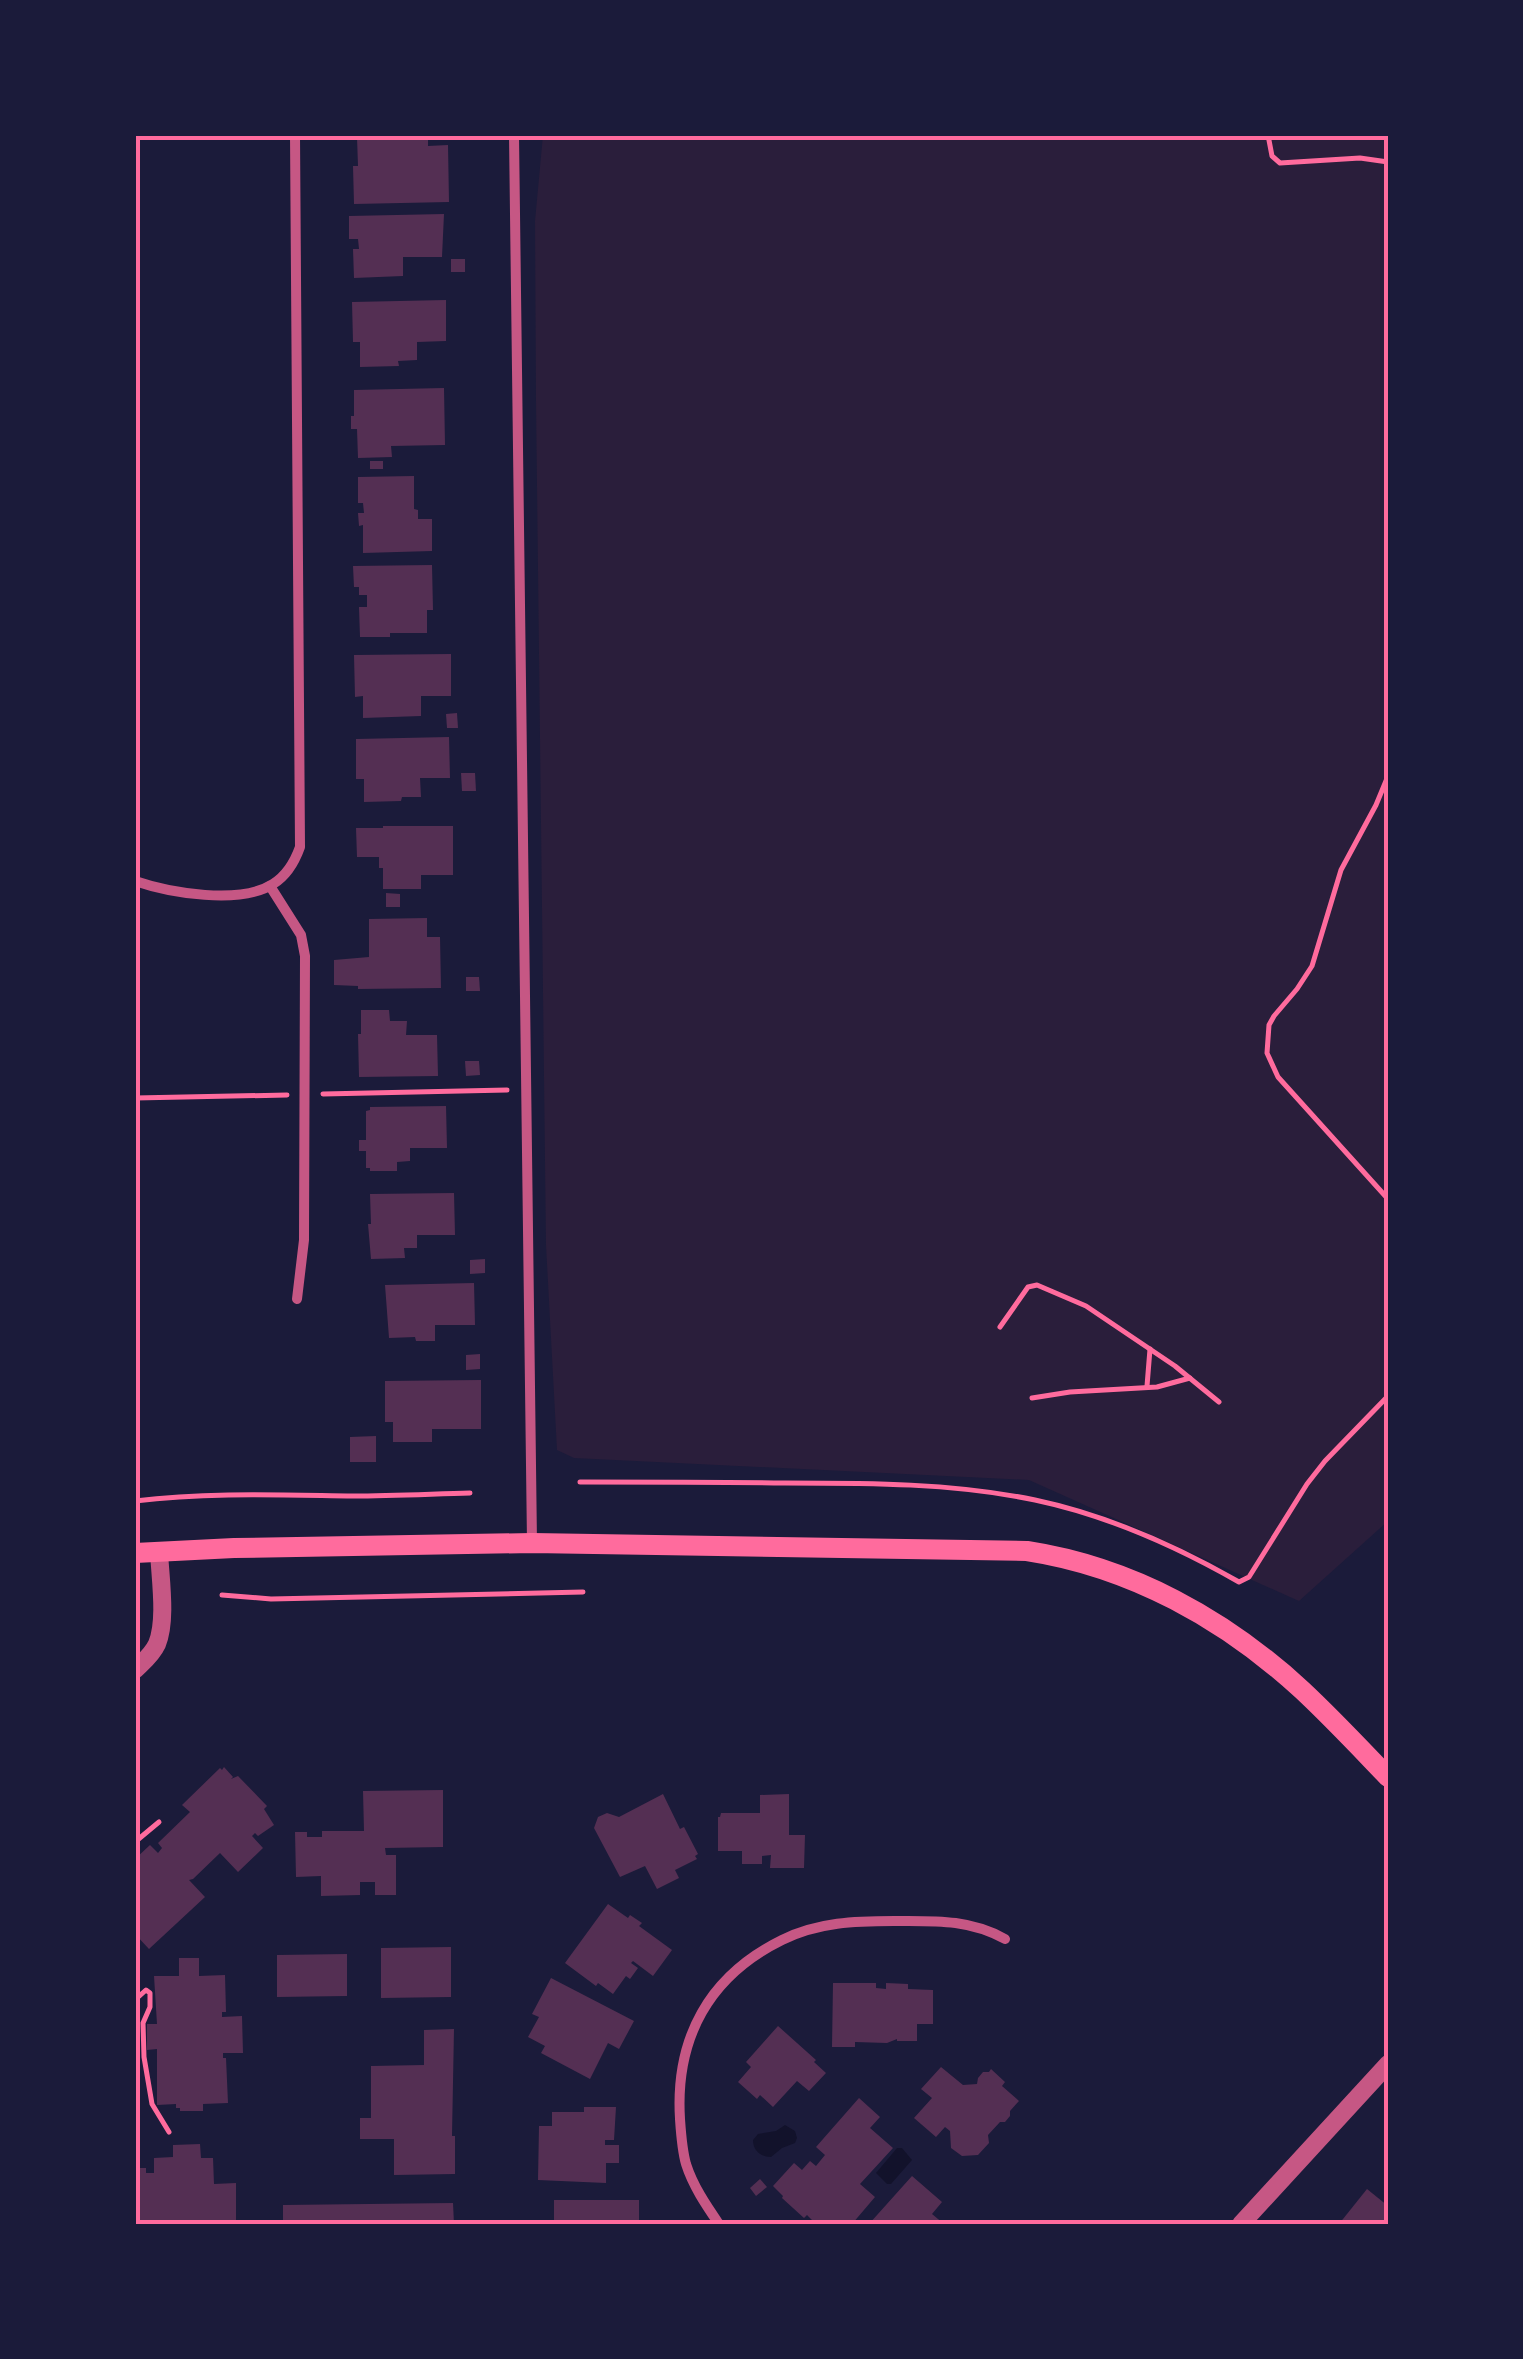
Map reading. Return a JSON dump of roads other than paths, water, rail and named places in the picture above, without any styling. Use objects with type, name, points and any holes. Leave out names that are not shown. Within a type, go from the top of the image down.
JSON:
[{"type":"main road","points":[[135,1553],[532,1542],[1027,1550],[1067,1557],[1178,1600],[1223,1628],[1302,1690],[1388,1777]]},
{"type":"street","points":[[135,880],[178,891],[242,894],[279,880],[296,859],[300,847],[295,135]]},
{"type":"street","points":[[514,135],[532,1542]]},
{"type":"street","points":[[270,886],[303,940],[304,1240],[297,1299]]},
{"type":"street","points":[[135,1670],[157,1644],[159,1551]]},
{"type":"street","points":[[719,2224],[698,2193],[686,2163],[678,2093],[692,2027],[726,1980],[784,1939],[828,1924],[953,1921],[1005,1939]]},
{"type":"street","points":[[1240,2224],[1388,2064]]}]
